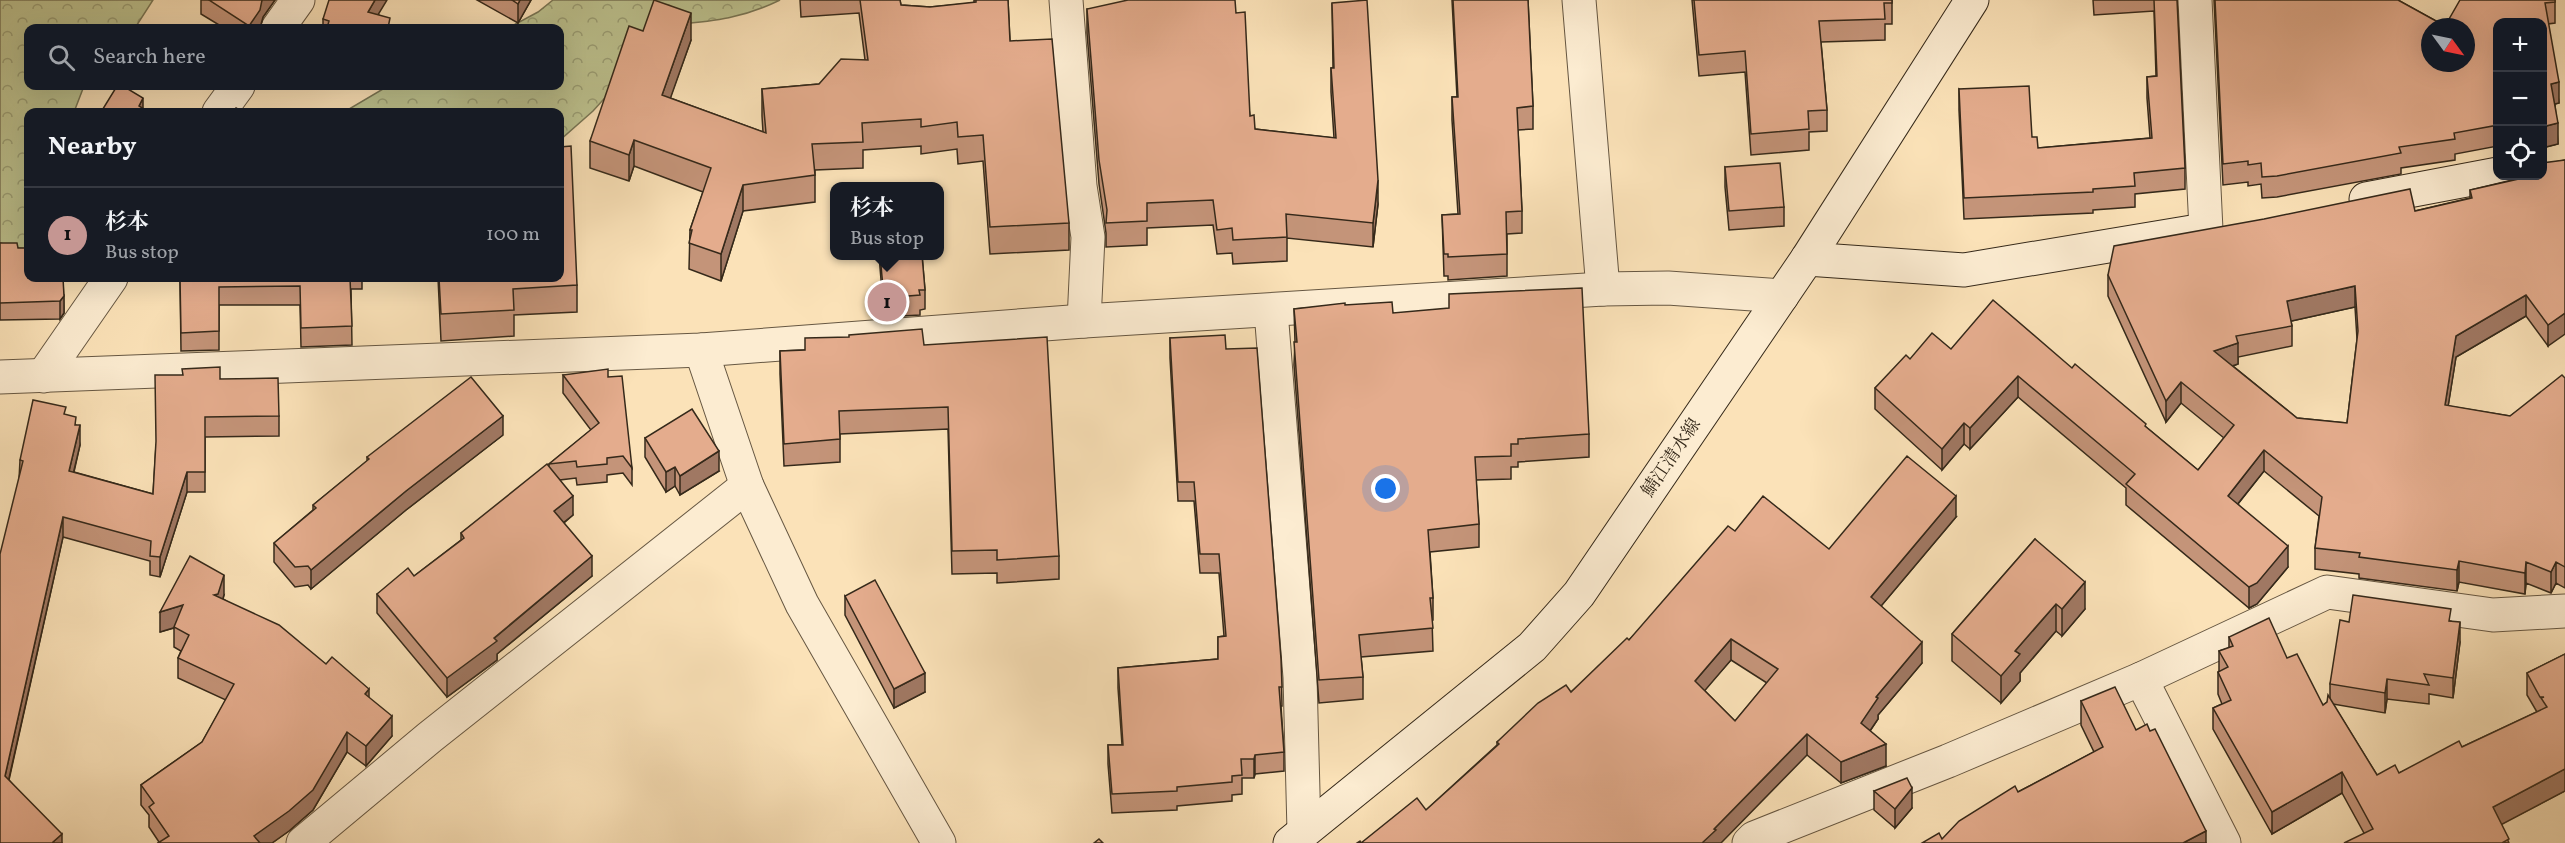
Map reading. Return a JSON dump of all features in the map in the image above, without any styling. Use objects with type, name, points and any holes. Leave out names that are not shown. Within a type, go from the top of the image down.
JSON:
[{"type":"street","points":[[281,24],[298,0]]},
{"type":"street","points":[[1579,0],[1603,289]]},
{"type":"street","name":"鯖江清水線","points":[[1297,837],[1532,647],[1579,594],[1807,259],[1972,0]]},
{"type":"street","points":[[2195,0],[2206,230]]},
{"type":"street","points":[[1084,321],[1088,237],[1080,186],[1066,9],[1099,11]]},
{"type":"street","points":[[222,108],[235,90]]},
{"type":"street","points":[[2334,206],[2493,175]]},
{"type":"street","points":[[1807,259],[1964,270],[2241,223]]},
{"type":"street","points":[[43,376],[108,282]]},
{"type":"street","points":[[0,377],[700,350],[1084,321],[1603,289],[1668,288],[1782,296]]},
{"type":"street","points":[[1271,311],[1300,677],[1297,837]]},
{"type":"street","points":[[700,350],[747,486],[802,604],[939,843]]},
{"type":"street","points":[[311,841],[439,730],[747,486]]},
{"type":"street","points":[[1749,843],[1754,838],[2141,679],[2327,592],[2493,615],[2565,611]]},
{"type":"street","points":[[2141,679],[2224,843]]},
{"type":"green space","points":[[0,0],[153,0],[138,24],[24,24],[24,90],[82,90],[76,108],[24,108],[24,249],[0,246]]},
{"type":"green space","points":[[553,0],[780,0],[739,15],[671,25],[593,111],[564,136],[564,108],[351,108],[381,90],[564,90],[564,24],[516,24],[538,12]]},
{"type":"building","points":[[209,0],[262,0],[260,10],[250,24],[246,24]]},
{"type":"building","points":[[329,0],[375,0],[368,12],[390,18],[389,24],[328,24],[329,21],[323,19]]},
{"type":"building","points":[[654,0],[691,13],[662,95],[766,133],[762,89],[819,84],[841,59],[868,60],[860,0],[900,0],[901,5],[930,7],[976,2],[976,0],[1008,0],[1010,41],[1052,39],[1069,223],[990,227],[983,135],[958,137],[957,122],[921,127],[921,119],[862,123],[863,142],[812,144],[815,175],[743,185],[721,254],[689,243],[692,230],[690,230],[711,168],[634,140],[629,155],[590,141],[629,26],[643,31]]},
{"type":"building","points":[[1128,0],[1235,0],[1236,13],[1245,12],[1250,116],[1254,115],[1255,129],[1336,138],[1331,68],[1334,68],[1332,3],[1367,0],[1378,180],[1373,223],[1286,214],[1287,237],[1233,240],[1232,228],[1217,230],[1213,200],[1147,203],[1147,221],[1106,223],[1107,210],[1099,160],[1087,9]]},
{"type":"building","points":[[1453,0],[1528,0],[1533,106],[1517,108],[1522,211],[1506,212],[1507,254],[1448,257],[1448,254],[1444,254],[1442,215],[1460,214],[1452,97],[1458,97]]},
{"type":"building","points":[[1694,0],[1892,0],[1892,3],[1884,3],[1885,19],[1819,21],[1827,110],[1808,111],[1809,129],[1751,134],[1745,51],[1699,55]]},
{"type":"building","points":[[2154,0],[2177,0],[2185,168],[2134,173],[2135,186],[2093,189],[2093,192],[1964,198],[1959,89],[2029,86],[2032,137],[2037,137],[2038,148],[2152,138],[2147,77],[2157,76]]},
{"type":"building","points":[[2215,0],[2398,0],[2431,18],[2421,18],[2421,72],[2475,72],[2475,18],[2450,18],[2460,0],[2555,0],[2555,2],[2545,3],[2559,82],[2551,84],[2558,123],[2547,126],[2547,18],[2493,18],[2493,126],[2454,133],[2455,139],[2399,147],[2401,153],[2277,176],[2262,177],[2261,163],[2248,165],[2248,161],[2223,164]]},
{"type":"building","points":[[115,90],[130,90],[143,98],[139,106],[142,108],[103,108]]},
{"type":"building","points":[[571,146],[577,285],[513,289],[514,310],[441,314],[439,282],[564,282],[564,147]]},
{"type":"building","points":[[2565,160],[2565,313],[2548,325],[2526,295],[2456,336],[2445,405],[2510,416],[2562,375],[2565,378],[2565,567],[2556,562],[2551,572],[2526,562],[2525,573],[2459,561],[2457,570],[2359,557],[2360,553],[2315,548],[2322,497],[2264,450],[2228,496],[2288,546],[2257,583],[2249,587],[2126,484],[2135,474],[2018,376],[1970,428],[1964,423],[1942,449],[1875,388],[1906,355],[1910,359],[1932,333],[1951,349],[1993,300],[2072,368],[2075,364],[2198,470],[2234,425],[2181,382],[2166,401],[2108,275],[2114,246],[2264,219],[2410,189],[2415,211],[2472,198],[2470,190],[2514,180],[2547,180],[2547,162]],"holes":[[[2355,286],[2358,331],[2347,423],[2297,418],[2214,351],[2238,343],[2236,336],[2292,326],[2287,301]]]},
{"type":"building","points":[[1780,163],[1784,207],[1729,211],[1725,167]]},
{"type":"building","points":[[0,243],[17,243],[18,248],[24,248],[24,282],[63,282],[64,296],[60,301],[0,303]]},
{"type":"building","points":[[880,260],[922,260],[925,290],[919,290],[920,295],[884,298]]},
{"type":"building","points":[[180,282],[350,282],[352,326],[301,328],[300,286],[219,287],[219,331],[181,333]]},
{"type":"building","points":[[1582,288],[1589,434],[1518,439],[1518,444],[1511,444],[1511,456],[1475,457],[1479,524],[1428,530],[1433,628],[1359,635],[1363,677],[1319,680],[1294,342],[1297,342],[1294,309],[1345,303],[1345,305],[1392,302],[1393,313],[1449,308],[1449,294]]},
{"type":"building","points":[[922,329],[924,345],[1047,337],[1059,556],[997,560],[997,550],[952,551],[948,407],[839,411],[840,439],[784,444],[780,351],[805,350],[805,338],[849,337],[849,335]]},
{"type":"building","points":[[1225,335],[1226,349],[1257,348],[1281,659],[1282,687],[1279,687],[1284,752],[1255,755],[1254,759],[1241,759],[1242,775],[1232,776],[1232,782],[1177,787],[1177,791],[1112,794],[1108,745],[1123,745],[1118,668],[1218,659],[1218,637],[1226,636],[1219,554],[1200,554],[1194,482],[1178,482],[1170,338]]},
{"type":"building","points":[[220,367],[220,379],[278,378],[279,416],[205,417],[205,472],[187,472],[160,557],[150,556],[151,541],[63,517],[5,776],[62,834],[54,843],[0,843],[0,554],[23,461],[20,460],[33,400],[66,407],[64,414],[76,417],[75,425],[80,425],[69,471],[153,494],[156,441],[155,375],[183,375],[182,369]]},
{"type":"building","points":[[608,369],[608,377],[622,376],[632,468],[623,456],[607,458],[607,464],[577,467],[576,461],[549,464],[599,423],[563,375]]},
{"type":"building","points":[[471,377],[503,416],[406,491],[311,570],[308,566],[295,567],[274,543],[316,508],[313,505],[369,459],[367,457]]},
{"type":"building","points":[[692,409],[719,451],[680,476],[675,467],[666,472],[645,438]]},
{"type":"building","points":[[1907,456],[1956,496],[1871,597],[1922,642],[1876,697],[1878,698],[1861,723],[1886,744],[1841,762],[1807,734],[1702,843],[1361,843],[1417,798],[1426,810],[1499,744],[1497,742],[1538,703],[1566,685],[1571,692],[1627,638],[1629,640],[1728,526],[1735,531],[1763,496],[1829,549]],"holes":[[[1731,639],[1778,669],[1735,721],[1695,681]]]},
{"type":"building","points":[[547,464],[573,496],[554,511],[592,556],[494,638],[497,641],[447,678],[377,594],[408,568],[414,576],[464,538],[461,533]]},
{"type":"building","points":[[2035,539],[2085,582],[2062,609],[2056,604],[2015,651],[2020,654],[2001,676],[1952,634]]},
{"type":"building","points":[[190,556],[224,575],[218,594],[214,595],[279,625],[326,664],[332,657],[369,689],[365,694],[392,716],[366,746],[347,732],[313,790],[289,811],[254,836],[260,843],[158,843],[169,836],[149,807],[154,803],[141,785],[202,742],[234,684],[178,658],[189,635],[174,627],[183,605],[160,612]]},
{"type":"building","points":[[875,580],[925,673],[894,689],[845,596]]},
{"type":"building","points":[[2353,595],[2451,609],[2449,621],[2460,622],[2453,678],[2424,674],[2429,685],[2387,679],[2385,693],[2330,684],[2340,620],[2349,622]]},
{"type":"building","points":[[2269,618],[2287,658],[2297,654],[2323,705],[2327,702],[2328,695],[2377,775],[2395,765],[2399,773],[2459,741],[2462,747],[2547,707],[2541,698],[2544,697],[2540,697],[2527,673],[2565,654],[2565,769],[2493,807],[2509,839],[2502,843],[2344,843],[2373,829],[2342,772],[2272,812],[2213,708],[2231,700],[2218,672],[2228,667],[2219,651],[2233,646],[2229,637]]},
{"type":"building","points":[[2115,687],[2136,730],[2147,724],[2150,731],[2155,729],[2206,831],[2183,843],[1922,843],[1939,833],[1942,839],[1959,821],[2015,786],[2018,792],[2103,747],[2081,701]]},
{"type":"building","points":[[1907,778],[1912,788],[1895,809],[1874,791]]},
{"type":"place","name":"杉本","points":[[887,302]]}]
